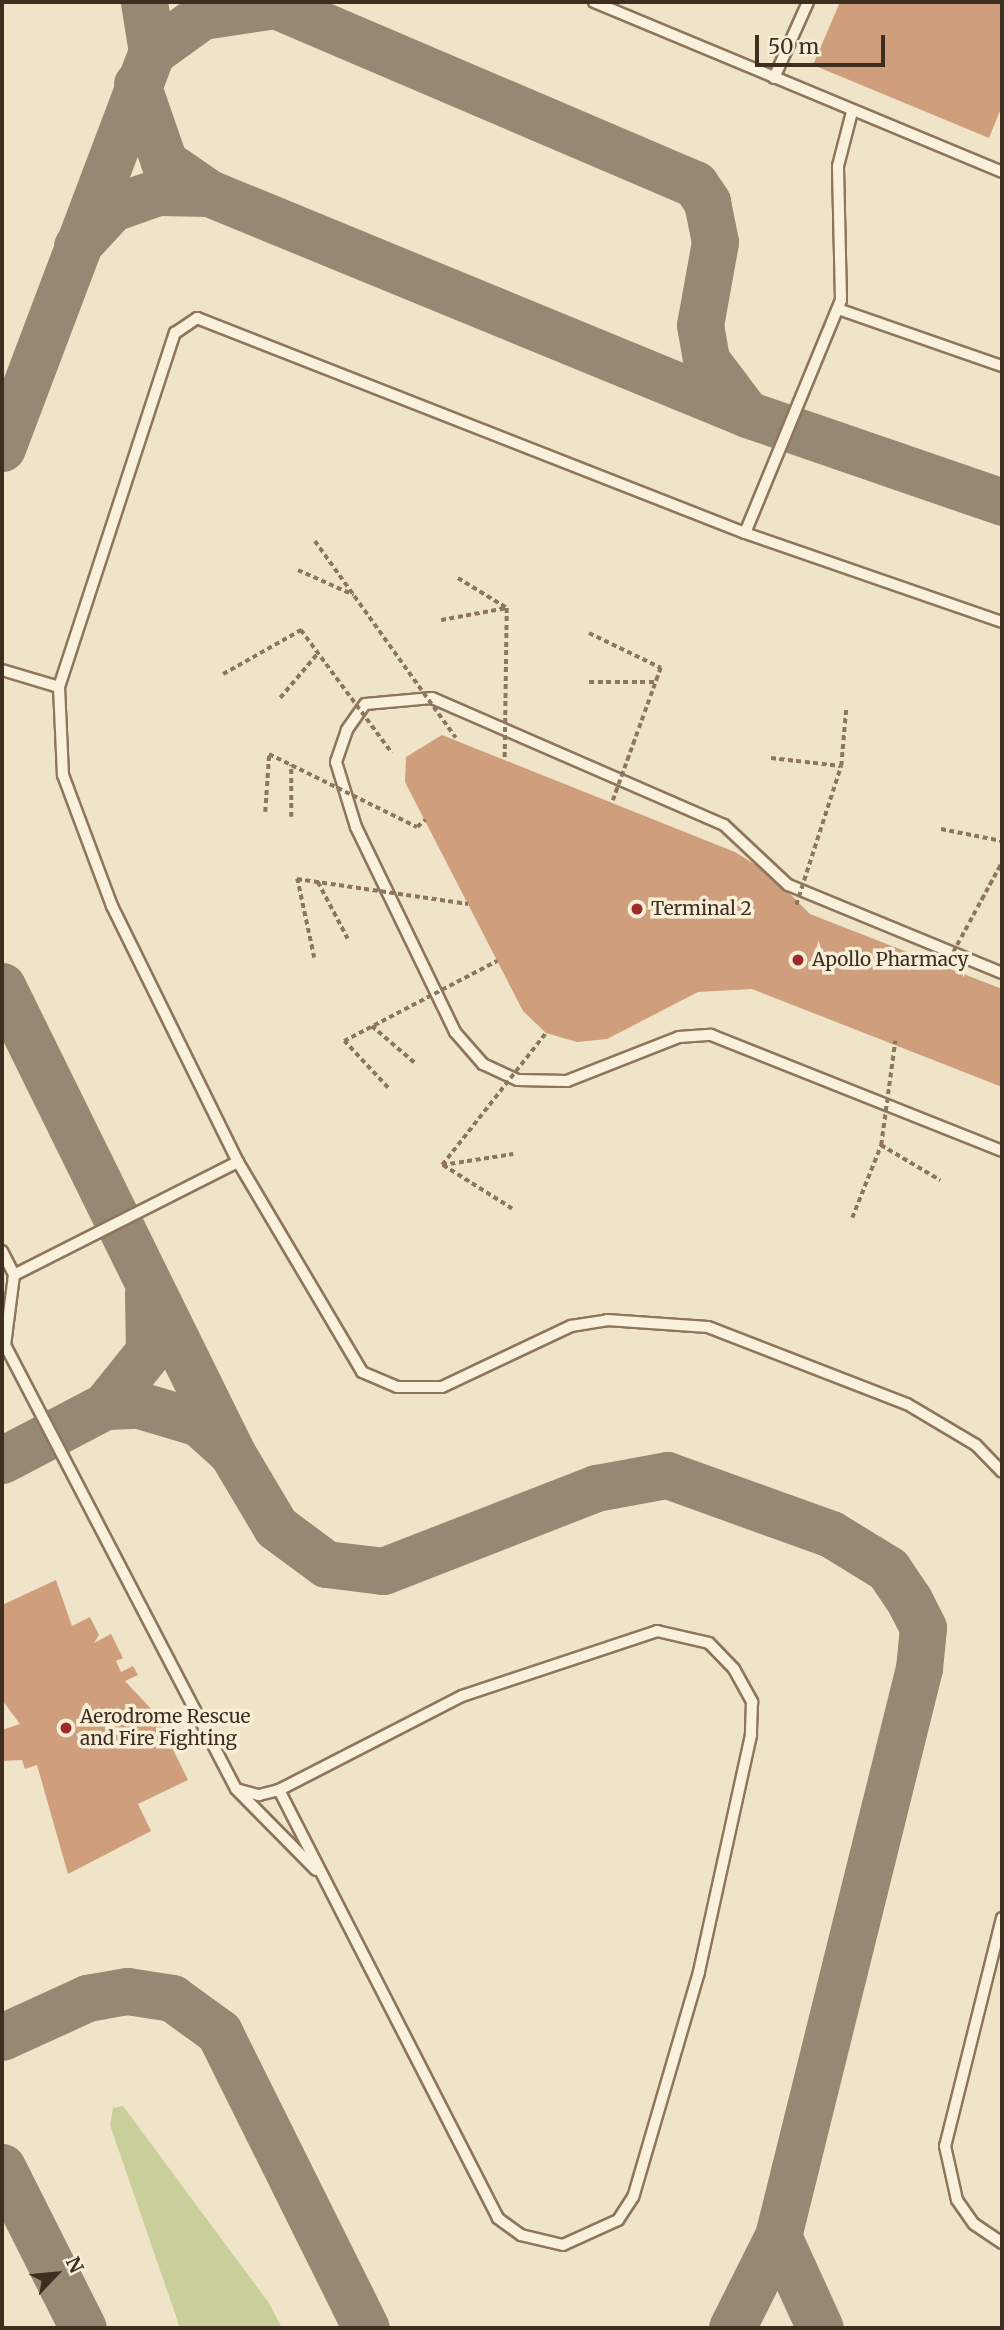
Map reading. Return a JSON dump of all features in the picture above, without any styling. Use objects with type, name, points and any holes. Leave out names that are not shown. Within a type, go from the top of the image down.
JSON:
[{"type":"lane","points":[[594,2],[852,112],[1002,172]]},
{"type":"lane","points":[[774,79],[808,2]]},
{"type":"lane","points":[[745,533],[838,309],[843,264],[838,166],[852,112]]},
{"type":"lane","points":[[838,309],[1002,366]]},
{"type":"lane","points":[[1002,622],[745,533],[208,317],[197,318],[175,333],[59,687],[63,775],[79,830],[238,1162],[341,1345],[362,1372],[397,1387],[442,1387],[571,1326],[607,1320],[708,1327],[907,1404],[976,1446],[1002,1472]]},
{"type":"lane","points":[[2,670],[59,687]]},
{"type":"lane","points":[[1002,973],[788,886],[724,825],[432,698],[365,704],[347,730],[337,762],[356,827],[455,1032],[483,1064],[518,1080],[567,1082],[678,1037],[710,1035],[1002,1151]]},
{"type":"lane","points":[[13,1275],[238,1162]]},
{"type":"lane","points":[[2,1251],[13,1275],[5,1345],[236,1789],[322,1877]]},
{"type":"lane","points":[[236,1789],[259,1795],[279,1790],[462,1696],[656,1632],[709,1643],[734,1669],[752,1702],[751,1735],[699,1972],[634,2197],[618,2220],[599,2234],[544,2244],[498,2218],[279,1790]]},
{"type":"lane","points":[[1002,1918],[945,2146],[957,2200],[974,2224],[1002,2243]]},
{"type":"path","points":[[315,541],[456,738]]},
{"type":"path","points":[[298,570],[354,595]]},
{"type":"path","points":[[457,578],[507,608]]},
{"type":"path","points":[[441,621],[507,608]]},
{"type":"path","points":[[505,759],[507,608]]},
{"type":"path","points":[[223,674],[301,630],[392,753]]},
{"type":"path","points":[[589,633],[661,668],[612,803]]},
{"type":"path","points":[[279,698],[318,653]]},
{"type":"path","points":[[589,682],[656,682]]},
{"type":"path","points":[[796,905],[841,766],[846,709]]},
{"type":"path","points":[[265,813],[269,754],[417,827],[425,820]]},
{"type":"path","points":[[771,758],[841,766]]},
{"type":"path","points":[[291,765],[291,817]]},
{"type":"path","points":[[941,829],[1002,841]]},
{"type":"path","points":[[945,967],[1002,862]]},
{"type":"path","points":[[314,958],[297,878],[468,904]]},
{"type":"path","points":[[318,882],[348,939]]},
{"type":"path","points":[[388,1088],[344,1041],[497,961]]},
{"type":"path","points":[[372,1026],[415,1063]]},
{"type":"path","points":[[442,1165],[546,1033]]},
{"type":"path","points":[[852,1218],[881,1145],[895,1041]]},
{"type":"path","points":[[881,1145],[940,1180]]},
{"type":"path","points":[[442,1165],[513,1154]]},
{"type":"path","points":[[442,1165],[512,1209]]},
{"type":"green space","points":[[123,2106],[269,2303],[282,2328],[180,2328],[110,2125],[113,2108]]},
{"type":"building","points":[[840,2],[1002,2],[1002,106],[989,138],[813,65]]},
{"type":"building","name":"Terminal 2","points":[[442,735],[735,852],[769,873],[810,914],[1002,989],[1002,1087],[752,989],[698,992],[607,1039],[577,1042],[546,1033],[523,1011],[405,782],[406,757]]},
{"type":"building","name":"Aerodrome Rescue and Fire Fighting","points":[[56,1580],[72,1626],[90,1617],[99,1635],[94,1643],[111,1634],[123,1658],[116,1661],[121,1672],[133,1666],[138,1675],[125,1681],[155,1713],[188,1780],[138,1804],[151,1831],[68,1874],[37,1765],[25,1769],[22,1760],[2,1761],[2,1730],[20,1724],[2,1700],[2,1605]]},
{"type":"taxiway","points":[[144,2],[152,52]]},
{"type":"taxiway","points":[[268,2],[695,184],[707,202],[715,242],[700,325],[706,360],[746,413]]},
{"type":"taxiway","points":[[2,448],[152,52],[202,16],[275,5]]},
{"type":"taxiway","points":[[137,84],[164,162],[209,193]]},
{"type":"taxiway","points":[[77,246],[112,208],[158,192],[209,193],[747,414],[1002,502]]},
{"type":"taxiway","points":[[2,986],[232,1453],[276,1527],[326,1564],[383,1571],[596,1488],[667,1475],[831,1534],[888,1569],[909,1600],[923,1628],[919,1668],[778,2236],[732,2328]]},
{"type":"taxiway","points":[[105,1406],[149,1351],[148,1293]]},
{"type":"taxiway","points":[[2,1460],[105,1406],[139,1405],[199,1423],[229,1450]]},
{"type":"taxiway","points":[[2,2037],[87,1998],[127,1991],[172,1998],[219,2032],[366,2328]]},
{"type":"taxiway","points":[[2,2167],[83,2328]]},
{"type":"taxiway","points":[[778,2236],[820,2328]]},
{"type":"place","name":"Terminal 2","points":[[637,909]]},
{"type":"place","name":"Apollo Pharmacy","points":[[798,960]]},
{"type":"place","name":"Aerodrome Rescue and Fire Fighting","points":[[66,1728]]}]
